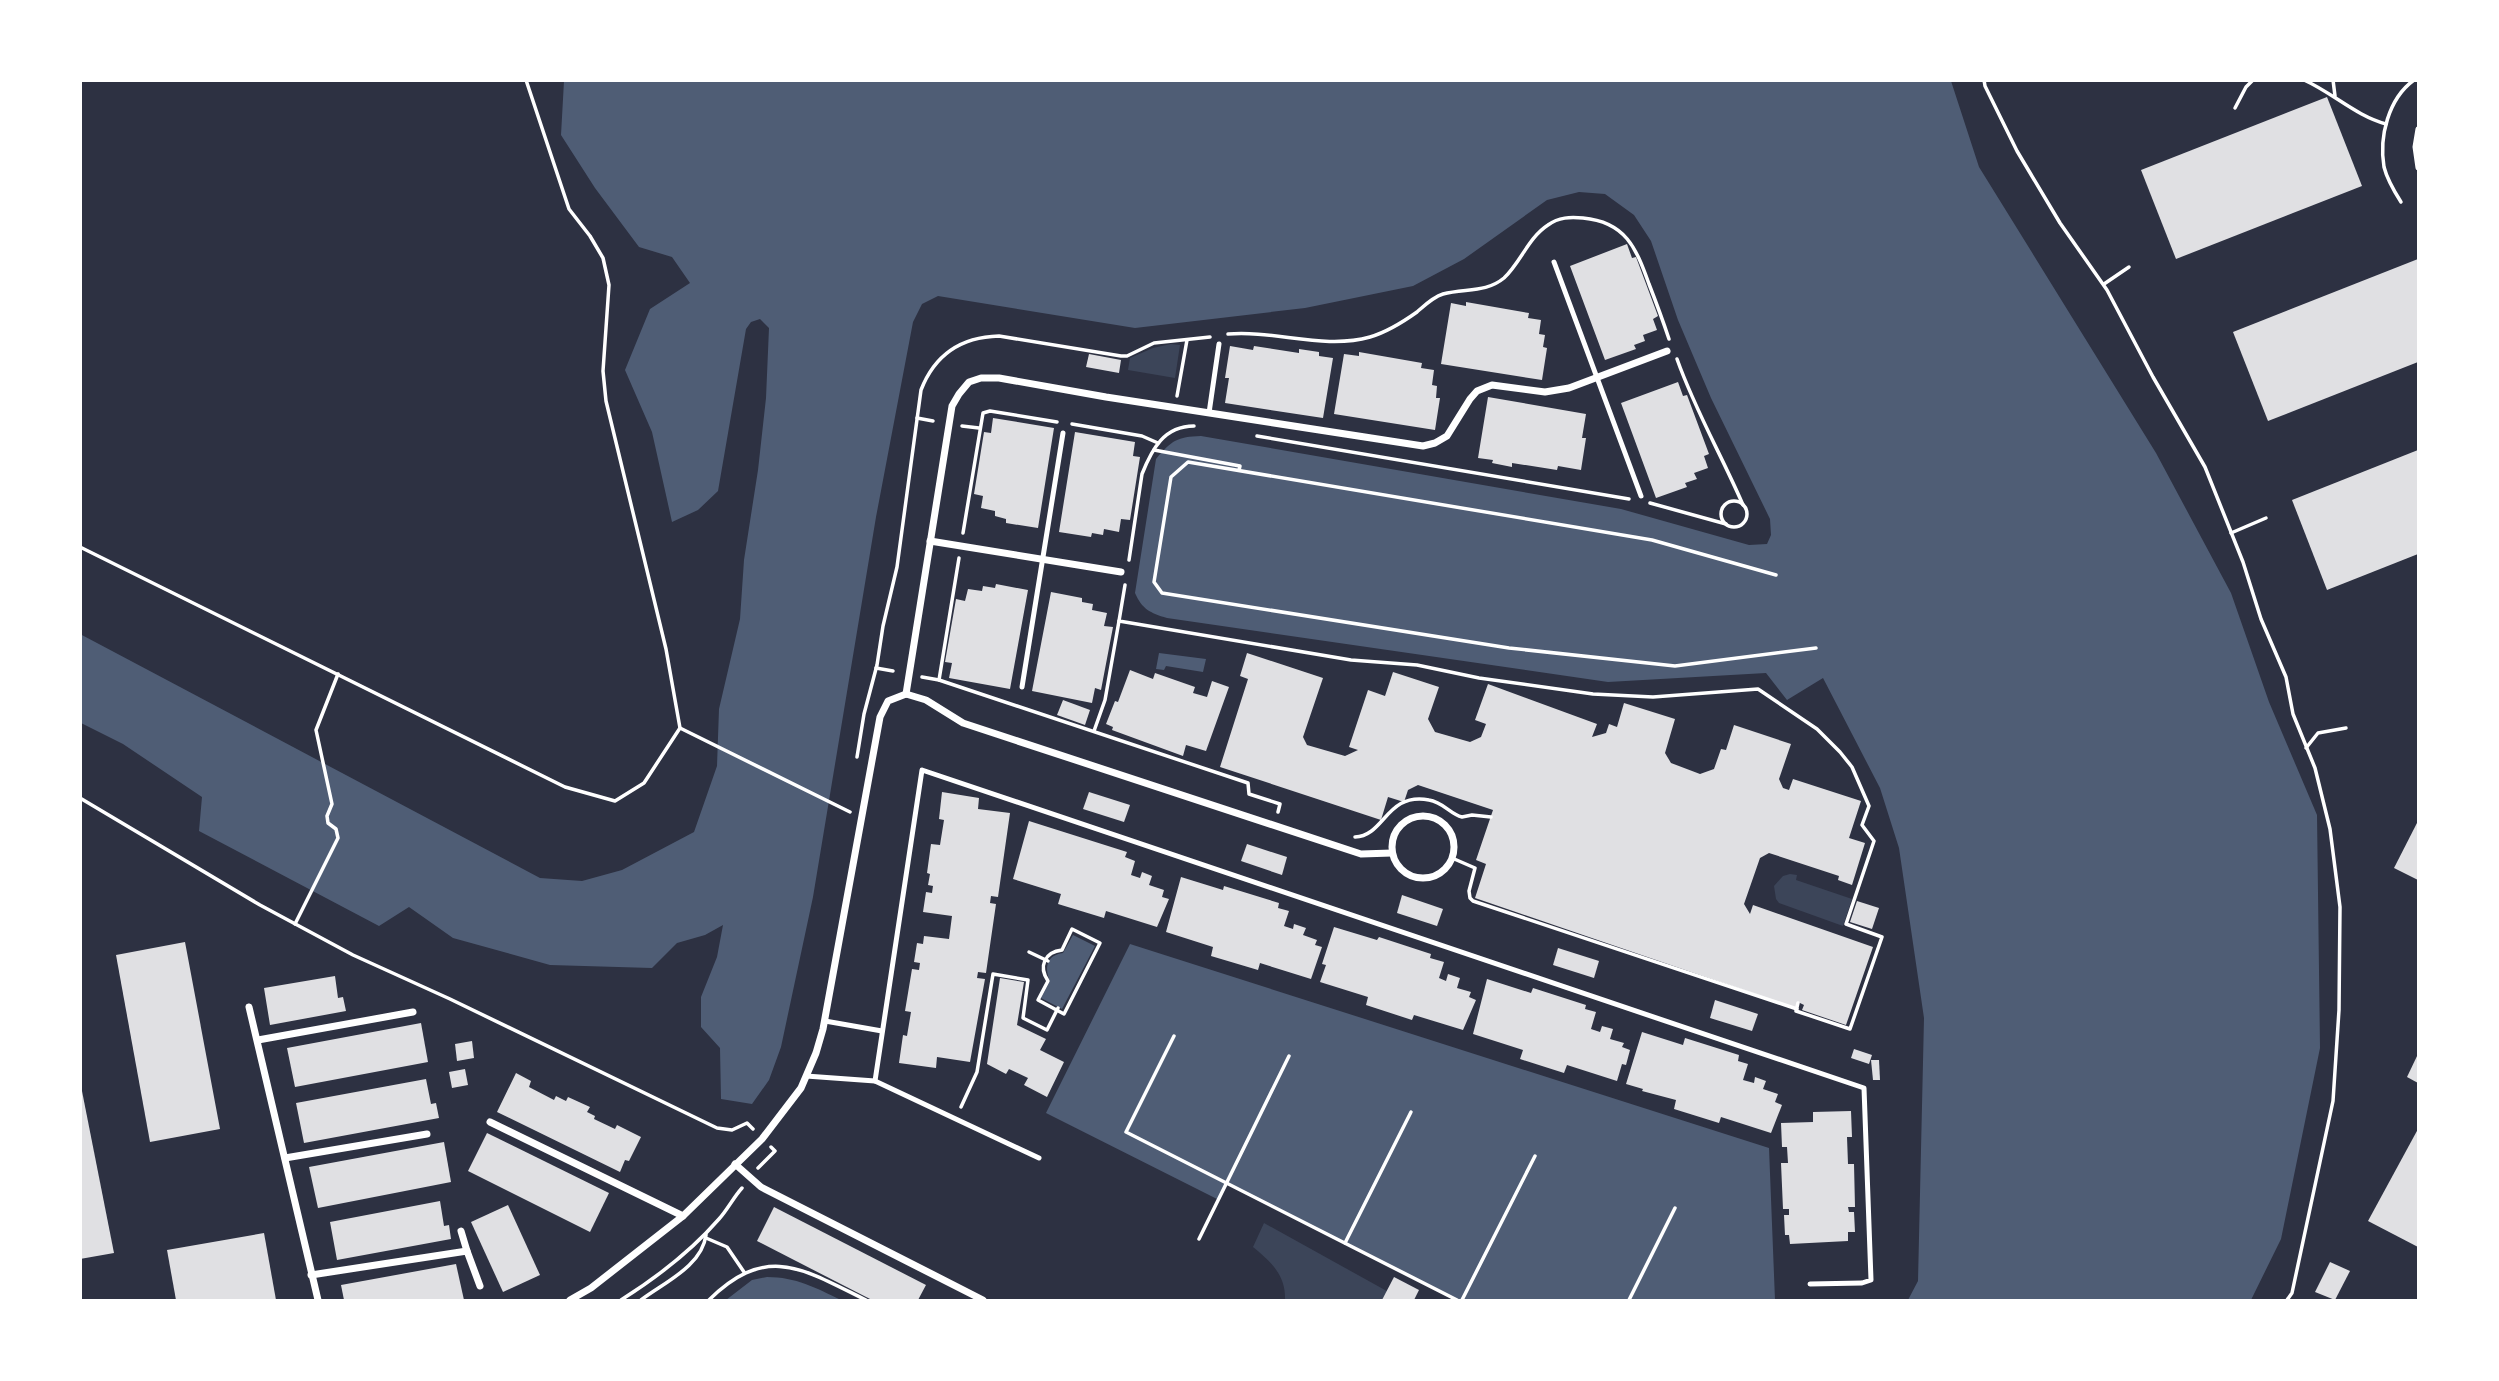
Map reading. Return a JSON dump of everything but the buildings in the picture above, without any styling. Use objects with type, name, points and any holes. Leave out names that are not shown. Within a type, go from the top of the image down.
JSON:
[{"type":"street","points":[[906,694],[952,406],[969,382],[981,378],[999,378],[1423,446],[1447,436],[1470,399],[1477,391],[1492,384],[1545,392],[1569,388],[1667,351]]},
{"type":"street","points":[[930,541],[1124,573]]},
{"type":"street","points":[[570,1300],[591,1288],[683,1216],[771,1129],[791,1103],[806,1076],[825,1021],[880,717],[888,701],[896,696],[906,694],[932,704],[963,723],[1361,854],[1392,853]]},
{"type":"street","points":[[1422,816],[1441,822],[1448,829],[1454,848],[1452,858],[1440,874],[1421,879],[1402,871],[1392,853],[1391,842],[1395,832],[1411,818],[1422,816]]},
{"type":"street","points":[[249,1007],[318,1300]]},
{"type":"street","points":[[258,1040],[413,1012]]},
{"type":"street","points":[[490,1122],[683,1216]]},
{"type":"street","points":[[285,1157],[427,1134]]},
{"type":"street","points":[[735,1164],[761,1187],[983,1300]]},
{"type":"street","points":[[461,1231],[480,1286]]},
{"type":"street","points":[[311,1275],[467,1251]]},
{"type":"lane","points":[[2418,129],[2415,146],[2418,167]]},
{"type":"lane","points":[[1554,262],[1642,499]]},
{"type":"lane","points":[[1209,413],[1219,344]]},
{"type":"lane","points":[[1022,687],[1063,433]]},
{"type":"lane","points":[[875,1081],[922,769],[1864,1088],[1871,1280],[1862,1283],[1810,1284]]},
{"type":"lane","points":[[825,1021],[882,1031]]},
{"type":"lane","points":[[806,1076],[875,1081],[1039,1158]]},
{"type":"path","points":[[80,547],[565,786],[614,801],[645,783],[680,728],[666,649],[606,401],[603,371],[609,285],[604,258],[569,209],[526,80]]},
{"type":"path","points":[[1984,80],[1984,86],[2017,151],[2060,223],[2104,284],[2205,467],[2261,619],[2286,677],[2293,714],[2315,768],[2330,829],[2340,907],[2339,1010],[2333,1101],[2292,1293],[2287,1300]]},
{"type":"path","points":[[2235,107],[2253,80]]},
{"type":"path","points":[[2304,80],[2364,116],[2386,124]]},
{"type":"path","points":[[2333,80],[2336,97]]},
{"type":"path","points":[[2401,202],[2385,168],[2383,140],[2389,113],[2407,82],[2414,80]]},
{"type":"path","points":[[1225,334],[1248,332],[1334,342],[1372,336],[1391,329],[1442,294],[1493,285],[1505,277],[1537,233],[1550,223],[1566,217],[1604,222],[1616,228],[1638,253],[1687,387],[1747,513],[1742,525],[1734,527],[1642,499]]},
{"type":"path","points":[[2104,284],[2129,267]]},
{"type":"path","points":[[864,713],[897,568],[921,390],[933,366],[953,346],[973,338],[999,336],[1127,356],[1154,343],[1212,336]]},
{"type":"path","points":[[1177,396],[1187,340]]},
{"type":"path","points":[[963,533],[983,413],[990,411],[1142,436],[1158,443]]},
{"type":"path","points":[[918,418],[933,421]]},
{"type":"path","points":[[1172,430],[1174,419]]},
{"type":"path","points":[[960,425],[979,428]]},
{"type":"path","points":[[1129,561],[1142,474],[1153,450],[1172,430],[1195,426]]},
{"type":"path","points":[[1249,435],[1634,500]]},
{"type":"path","points":[[1153,450],[1240,466],[1239,470]]},
{"type":"path","points":[[1776,575],[1652,540],[1188,462],[1171,477],[1154,582],[1163,593],[1509,648],[1675,666],[1816,648]]},
{"type":"path","points":[[1726,524],[1721,513],[1724,505],[1735,501],[1743,505]]},
{"type":"path","points":[[2231,533],[2266,518]]},
{"type":"path","points":[[939,680],[959,558]]},
{"type":"path","points":[[1094,732],[1105,700],[1119,621],[1124,573]]},
{"type":"path","points":[[1119,621],[1351,660],[1417,665],[1479,678],[1593,694],[1654,697],[1758,690],[1817,729],[1852,767],[1869,806],[1863,825],[1874,841],[1846,924],[1882,937],[1850,1030],[1796,1011],[1797,1009],[1473,901],[1468,895],[1475,868],[1452,858]]},
{"type":"path","points":[[876,668],[892,671]]},
{"type":"path","points":[[296,922],[338,838],[336,829],[328,823],[331,804],[316,730],[338,674]]},
{"type":"path","points":[[920,676],[1248,783],[1249,794],[1280,804],[1278,812]]},
{"type":"path","points":[[680,728],[848,811]]},
{"type":"path","points":[[2306,748],[2318,733],[2346,728]]},
{"type":"path","points":[[80,798],[353,955],[717,1128],[732,1130],[747,1123],[753,1129],[757,1123]]},
{"type":"path","points":[[1355,837],[1369,834],[1391,809],[1417,799],[1436,801],[1462,817],[1491,817]]},
{"type":"path","points":[[1072,929],[1100,943],[1064,1014],[1058,1009],[1038,1000],[1048,981],[1043,971],[1051,953],[1062,950],[1072,929]]},
{"type":"path","points":[[1029,952],[1046,961]]},
{"type":"path","points":[[956,1118],[977,1072],[993,974],[1028,979],[1023,1018],[1047,1030],[1058,1009]]},
{"type":"path","points":[[1797,1009],[1798,1003]]},
{"type":"path","points":[[1174,1036],[1126,1132],[1460,1300],[1535,1156]]},
{"type":"path","points":[[1199,1240],[1289,1056]]},
{"type":"path","points":[[1345,1243],[1411,1112]]},
{"type":"path","points":[[762,1164],[775,1151],[773,1149]]},
{"type":"path","points":[[621,1300],[707,1233],[729,1208],[742,1187]]},
{"type":"path","points":[[1629,1300],[1675,1208]]},
{"type":"path","points":[[641,1300],[665,1285],[692,1262],[704,1249],[707,1233]]},
{"type":"path","points":[[706,1238],[727,1247],[745,1272]]},
{"type":"path","points":[[709,1300],[745,1272],[758,1268],[787,1266],[805,1270],[866,1300]]},
{"type":"shaded area","points":[[564,81],[1951,81],[1979,167],[2156,453],[2231,593],[2269,702],[2317,815],[2320,1048],[2281,1239],[2251,1300],[1908,1300],[1918,1281],[1924,1018],[1899,848],[1880,788],[1823,678],[1787,700],[1766,673],[1608,682],[1167,618],[1147,610],[1135,593],[1156,459],[1176,441],[1193,436],[1621,509],[1749,545],[1767,544],[1771,535],[1770,519],[1711,398],[1678,320],[1651,241],[1634,215],[1605,194],[1579,192],[1547,200],[1464,259],[1413,286],[1305,308],[1135,328],[938,296],[922,304],[913,322],[876,517],[813,897],[781,1047],[769,1080],[752,1104],[721,1099],[720,1048],[701,1027],[701,997],[717,957],[723,925],[705,935],[677,943],[652,968],[550,965],[453,938],[409,907],[379,926],[199,831],[202,797],[123,744],[81,723],[80,634],[540,878],[582,881],[622,870],[694,832],[717,766],[719,709],[740,619],[744,560],[766,398],[769,328],[760,319],[751,322],[746,329],[718,491],[698,510],[672,522],[652,432],[625,370],[650,309],[690,283],[672,257],[639,247],[595,188],[561,135]]},
{"type":"shaded area","points":[[1171,344],[1180,345],[1175,378],[1128,370],[1130,358]]},
{"type":"shaded area","points":[[1159,653],[1206,659],[1203,672],[1166,666],[1164,670],[1156,669]]},
{"type":"shaded area","points":[[1797,875],[1796,880],[1852,899],[1843,926],[1779,903],[1774,886],[1783,876]]},
{"type":"shaded area","points":[[1073,935],[1095,946],[1062,1009],[1041,998],[1050,981],[1048,962],[1053,956],[1063,953]]},
{"type":"shaded area","points":[[1130,944],[1769,1148],[1775,1300],[1457,1300],[1228,1184],[1219,1200],[1046,1113]]},
{"type":"shaded area","points":[[1264,1223],[1403,1300],[1285,1300],[1280,1276],[1253,1247]]},
{"type":"shaded area","points":[[767,1277],[797,1281],[841,1300],[726,1300],[752,1280]]}]
